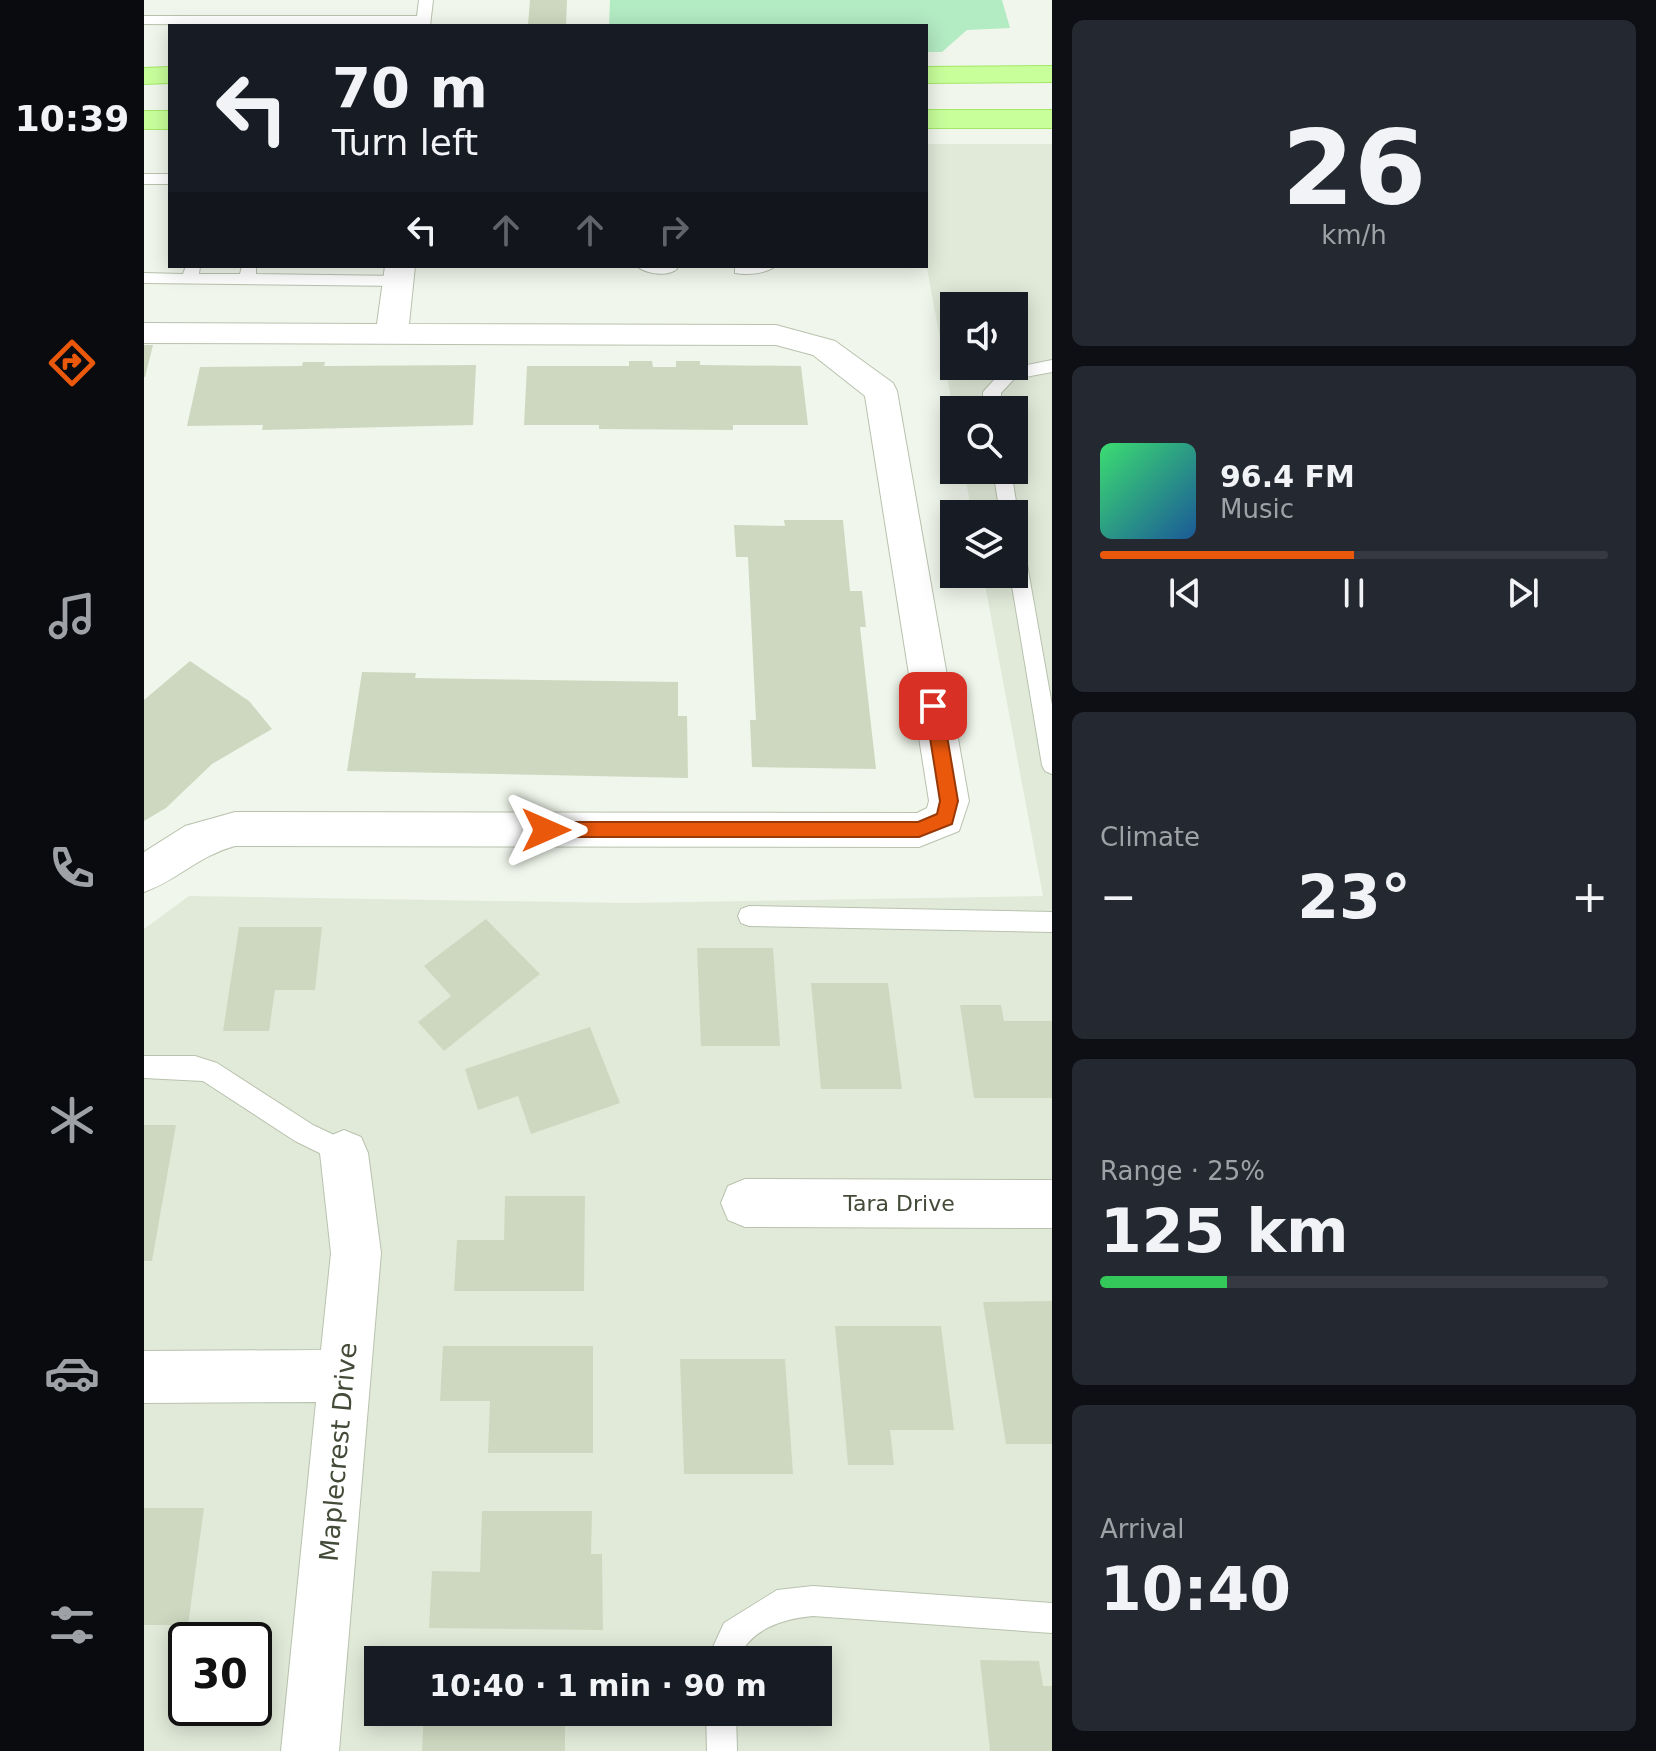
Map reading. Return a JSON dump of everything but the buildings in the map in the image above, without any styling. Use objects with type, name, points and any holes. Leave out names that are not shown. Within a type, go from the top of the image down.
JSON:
[{"type":"main road","points":[[928,75],[1052,74]]},
{"type":"main road","points":[[144,76],[168,75]]},
{"type":"main road","points":[[928,119],[1052,119]]},
{"type":"main road","points":[[144,120],[168,120]]},
{"type":"street","points":[[392,334],[400,274]]},
{"type":"street","points":[[144,333],[776,335],[824,348],[881,391],[949,801],[945,819],[919,830],[235,829],[200,838],[144,874]]},
{"type":"street","name":"Maplecrest Drive","points":[[310,1751],[356,1253],[344,1153]]},
{"type":"street","name":"Tara Drive","points":[[745,1203],[1052,1204]]},
{"type":"street","points":[[144,1377],[344,1376]]},
{"type":"lane","points":[[144,20],[291,15],[423,23],[426,0]]},
{"type":"lane","points":[[144,179],[168,179]]},
{"type":"lane","points":[[151,278],[174,268]]},
{"type":"lane","points":[[661,268],[669,269]]},
{"type":"lane","points":[[741,269],[750,268]]},
{"type":"lane","points":[[151,278],[192,272],[400,274]]},
{"type":"lane","points":[[992,396],[992,392],[1009,374],[1052,366]]},
{"type":"lane","points":[[1022,588],[1052,765]]},
{"type":"lane","points":[[749,916],[1052,922]]},
{"type":"lane","points":[[144,1067],[195,1067],[209,1071],[304,1133],[344,1153]]},
{"type":"lane","points":[[728,1646],[734,1633],[777,1605],[813,1601],[1052,1618]]},
{"type":"lane","points":[[721,1726],[722,1751]]},
{"type":"shaded area","points":[[928,144],[1052,144],[1052,1751],[144,1751],[144,929],[189,896],[626,903],[1043,896],[986,588],[1028,588],[1028,500],[969,500],[967,484],[1028,484],[1028,396],[951,396],[948,380],[1028,380],[1028,292],[940,292],[940,339],[927,268]]},
{"type":"green space","points":[[610,0],[1002,0],[1010,28],[967,30],[942,52],[928,52],[928,24],[609,24]]},
{"type":"route","points":[[546,830],[919,830],[945,819],[949,801],[933,706]]}]
